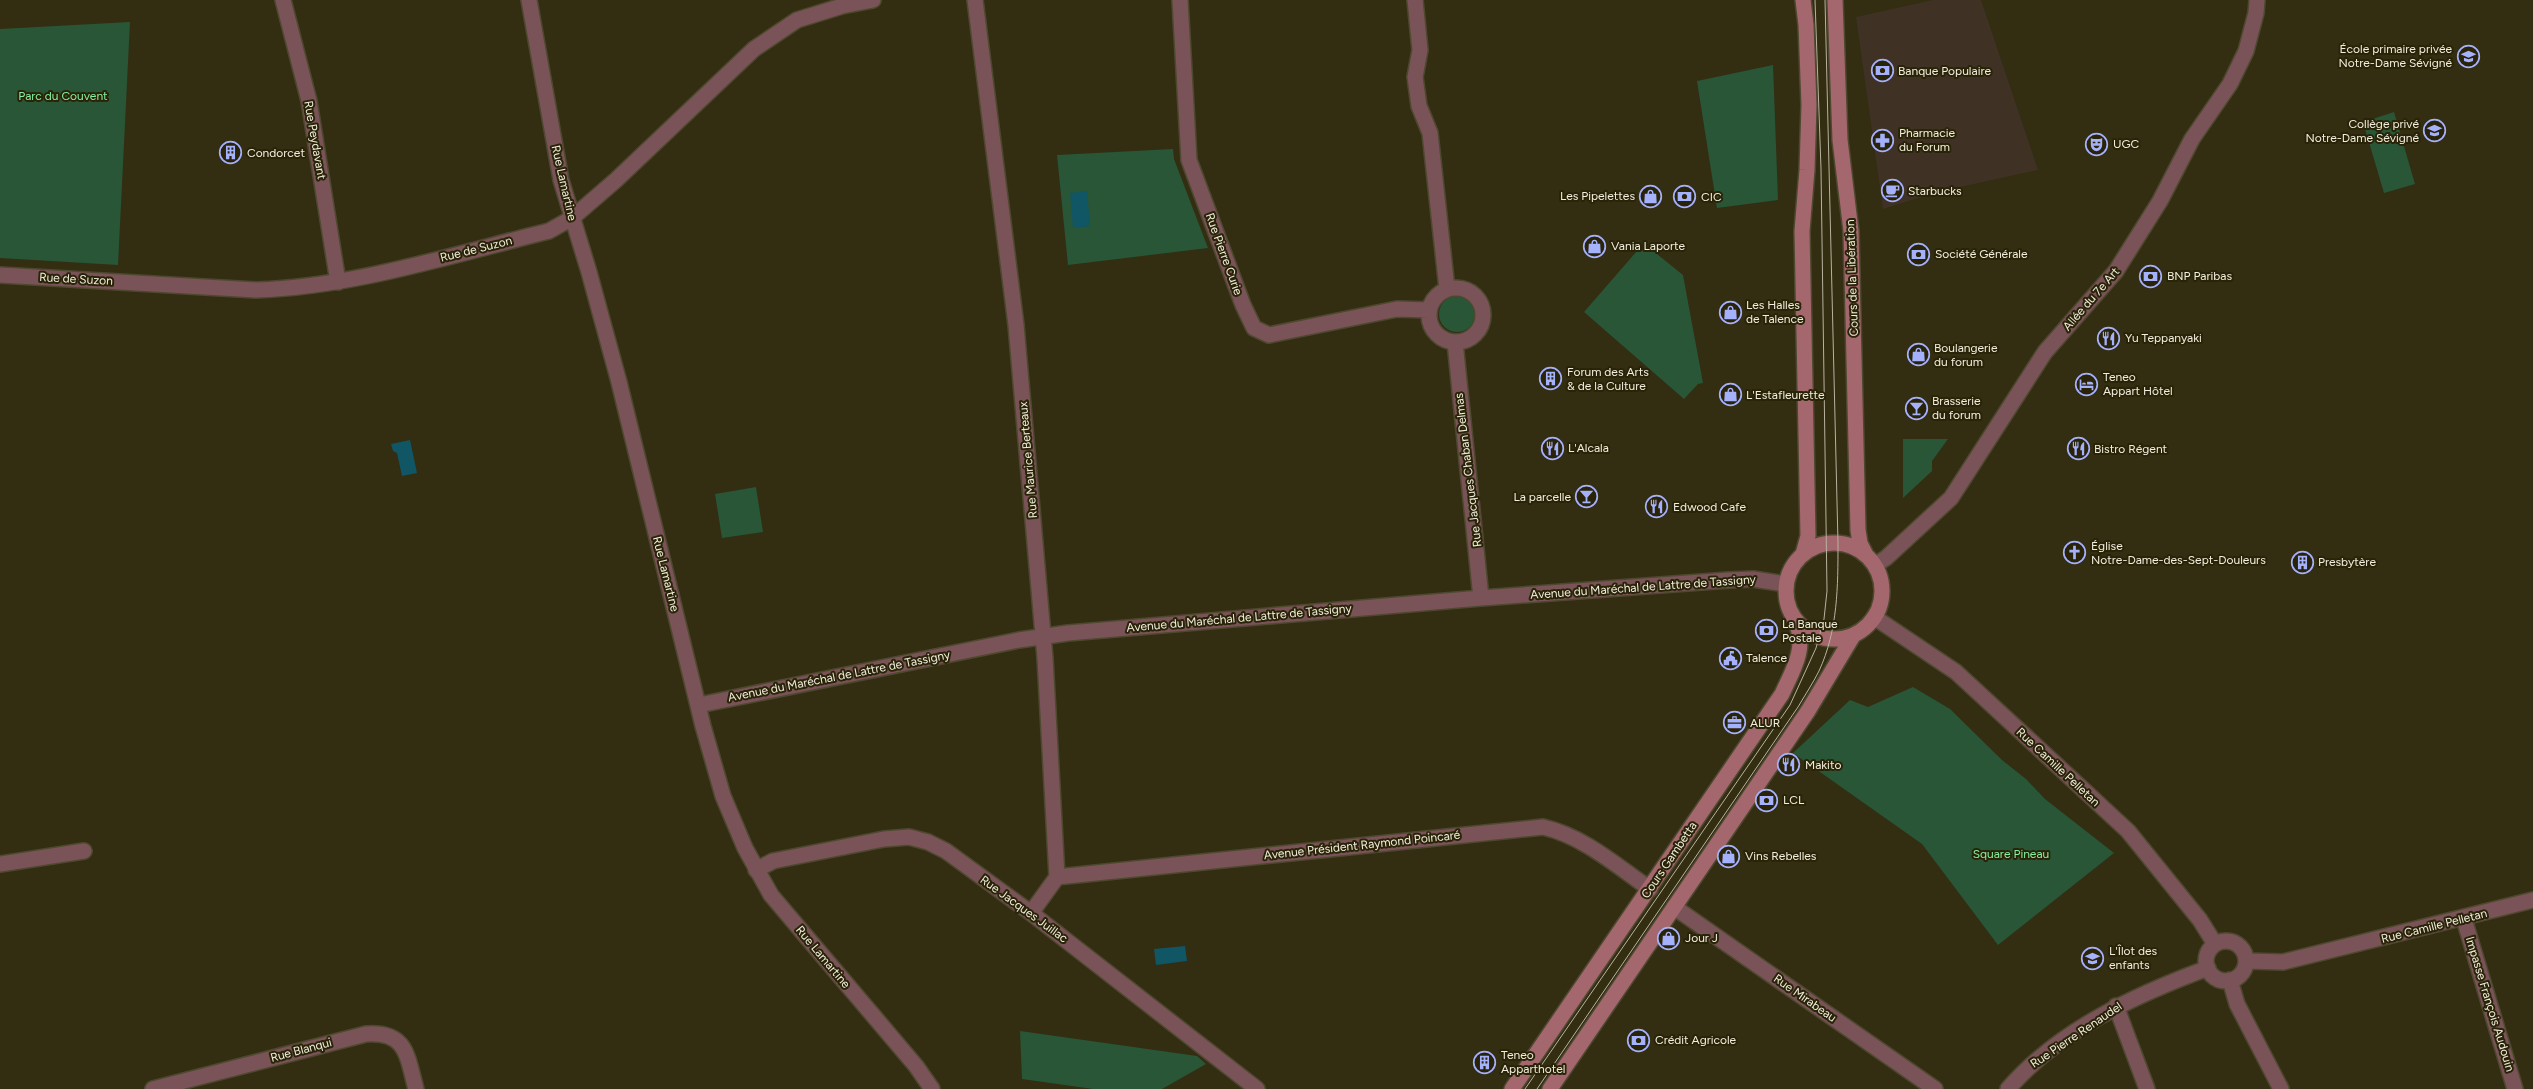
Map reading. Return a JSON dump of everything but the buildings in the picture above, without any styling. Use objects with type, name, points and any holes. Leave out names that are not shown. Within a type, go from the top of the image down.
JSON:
[{"type":"main road","points":[[1802,0],[1806,26],[1809,105],[1807,170],[1802,231],[1808,536],[1803,554]]},
{"type":"main road","name":"Cours de la Libération","points":[[1835,0],[1840,140],[1851,231],[1858,530],[1860,542],[1871,560]]},
{"type":"main road","points":[[1838,543],[1858,549],[1871,560],[1880,578],[1882,591],[1880,605],[1874,617],[1865,628],[1853,636],[1841,639],[1819,637],[1811,634],[1796,622],[1787,604],[1786,584],[1792,567],[1803,554],[1814,546],[1838,543]]},
{"type":"main road","name":"Cours Gambetta","points":[[1512,1089],[1782,694],[1797,662],[1801,644],[1800,632],[1796,622]]},
{"type":"main road","points":[[1550,1089],[1808,711],[1853,636]]},
{"type":"street","name":"Rue Peydavant","points":[[283,0],[309,101],[338,282]]},
{"type":"street","name":"Rue Lamartine","points":[[529,0],[562,180],[616,373],[723,796],[756,870],[776,901],[916,1066],[932,1089]]},
{"type":"street","name":"Rue de Suzon","points":[[0,275],[256,290],[299,289],[338,282],[549,231],[572,218],[616,180],[754,49],[797,20],[842,6],[873,0]]},
{"type":"street","name":"Rue Maurice Berteaux","points":[[975,0],[1016,325],[1043,636],[1057,877]]},
{"type":"street","name":"Rue Pierre Curie","points":[[1180,0],[1189,160],[1242,304],[1254,328],[1269,335],[1279,334],[1398,309],[1429,310]]},
{"type":"street","points":[[1415,0],[1420,50],[1415,77],[1419,106],[1430,133],[1447,289]]},
{"type":"street","name":"Allée du 7e Art","points":[[1871,560],[1886,558],[1951,498],[2046,352],[2116,271],[2160,201],[2192,139],[2234,75],[2246,51],[2256,13],[2257,0]]},
{"type":"street","points":[[1447,289],[1464,289],[1472,293],[1482,307],[1482,324],[1478,332],[1464,342],[1446,340],[1432,328],[1429,310],[1432,301],[1447,289]]},
{"type":"street","name":"Rue Jacques Chaban Delmas","points":[[1455,342],[1481,598]]},
{"type":"street","name":"Avenue du Maréchal de Lattre de Tassigny","points":[[699,705],[1043,636],[1481,598],[1737,579],[1753,579],[1786,584]]},
{"type":"street","name":"Rue Camille Pelletan","points":[[1874,617],[1956,672],[2128,831],[2200,920],[2215,944]]},
{"type":"street","name":"Avenue Président Raymond Poincaré","points":[[1057,877],[1543,827],[1558,830],[1574,838],[1650,889]]},
{"type":"street","name":"Rue Jacques Juillac","points":[[756,870],[773,861],[884,839],[908,837],[928,842],[946,851],[1031,913],[1257,1089]]},
{"type":"street","points":[[0,864],[84,850]]},
{"type":"street","points":[[1031,913],[1057,877]]},
{"type":"street","name":"Rue Camille Pelletan","points":[[2247,961],[2283,962],[2464,919],[2533,900]]},
{"type":"street","name":"Rue Mirabeau","points":[[1674,907],[1935,1089]]},
{"type":"street","name":"Impasse François Audouin","points":[[2464,919],[2515,1089]]},
{"type":"street","points":[[2227,941],[2239,945],[2246,955],[2247,961],[2242,974],[2230,980],[2216,978],[2208,968],[2207,955],[2215,944],[2227,941]]},
{"type":"street","name":"Rue Pierre Renaudel","points":[[2008,1089],[2023,1072],[2116,1006],[2208,968]]},
{"type":"street","points":[[2230,980],[2237,1004],[2281,1089]]},
{"type":"street","points":[[2116,1006],[2147,1089]]},
{"type":"street","name":"Rue Blanqui","points":[[153,1089],[366,1034],[381,1033],[393,1036],[403,1046],[416,1089]]},
{"type":"shaded area","points":[[1933,0],[1981,0],[2038,170],[1937,192],[1883,209],[1856,17]]},
{"type":"green space","name":"Parc du Couvent","points":[[130,22],[118,265],[0,258],[0,29]]},
{"type":"green space","points":[[1773,65],[1778,200],[1717,208],[1697,81]]},
{"type":"green space","points":[[2394,112],[2415,184],[2384,193],[2363,122]]},
{"type":"green space","points":[[1173,149],[1174,159],[1208,248],[1068,265],[1057,155]]},
{"type":"green space","points":[[1652,250],[1683,275],[1703,383],[1698,384],[1684,399],[1584,312],[1637,251]]},
{"type":"green space","points":[[1457,296],[1469,302],[1475,314],[1469,326],[1457,332],[1445,326],[1439,314],[1445,302]]},
{"type":"green space","points":[[1903,439],[1948,439],[1932,461],[1932,471],[1903,498]]},
{"type":"green space","points":[[756,487],[763,532],[722,538],[715,494]]},
{"type":"green space","name":"Square Pineau","points":[[1913,687],[1950,709],[2045,799],[2114,853],[1998,945],[1922,844],[1793,753],[1850,700],[1868,707]]},
{"type":"green space","points":[[1020,1031],[1197,1056],[1206,1064],[1162,1089],[1093,1089],[1022,1079]]},
{"type":"water","points":[[1087,191],[1090,226],[1073,228],[1070,193]]},
{"type":"water","points":[[410,440],[417,473],[402,476],[397,453],[393,451],[391,444]]},
{"type":"water","points":[[1185,946],[1187,961],[1156,965],[1154,949]]},
{"type":"tram line","points":[[1525,1089],[1790,705],[1816,648],[1824,619],[1827,591],[1821,169],[1815,0]]},
{"type":"tram line","points":[[1537,1089],[1798,707],[1819,671],[1830,640],[1836,608],[1838,543],[1825,0]]},
{"type":"place","name":"École primaire privée Notre-Dame Sévigné","points":[[2468,56]]},
{"type":"place","name":"Banque Populaire","points":[[1882,71]]},
{"type":"place","name":"Collège privé Notre-Dame Sévigné","points":[[2435,131]]},
{"type":"place","name":"Pharmacie du Forum","points":[[1883,140]]},
{"type":"place","name":"UGC","points":[[2097,144]]},
{"type":"place","name":"Condorcet","points":[[231,153]]},
{"type":"place","name":"Starbucks","points":[[1892,191]]},
{"type":"place","name":"Les Pipelettes","points":[[1651,196]]},
{"type":"place","name":"CIC","points":[[1685,197]]},
{"type":"place","name":"Vania Laporte","points":[[1595,246]]},
{"type":"place","name":"Société Générale","points":[[1919,254]]},
{"type":"place","name":"BNP Paribas","points":[[2151,276]]},
{"type":"place","name":"Les Halles de Talence","points":[[1730,312]]},
{"type":"place","name":"Yu Teppanyaki","points":[[2109,338]]},
{"type":"place","name":"Boulangerie du forum","points":[[1918,355]]},
{"type":"place","name":"Forum des Arts & de la Culture","points":[[1551,379]]},
{"type":"place","name":"Teneo Appart Hôtel","points":[[2087,384]]},
{"type":"place","name":"L'Estafleurette","points":[[1730,395]]},
{"type":"place","name":"Brasserie du forum","points":[[1916,408]]},
{"type":"place","name":"L'Alcala","points":[[1552,448]]},
{"type":"place","name":"Bistro Régent","points":[[2078,449]]},
{"type":"place","name":"La parcelle","points":[[1587,497]]},
{"type":"place","name":"Edwood Cafe","points":[[1657,507]]},
{"type":"place","name":"Église Notre-Dame-des-Sept-Douleurs","points":[[2075,553]]},
{"type":"place","name":"Presbytère","points":[[2302,562]]},
{"type":"place","name":"La Banque Postale","points":[[1766,631]]},
{"type":"place","name":"Talence","points":[[1730,658]]},
{"type":"place","name":"ALUR","points":[[1734,723]]},
{"type":"place","name":"Makito","points":[[1789,765]]},
{"type":"place","name":"LCL","points":[[1767,800]]},
{"type":"place","name":"Vins Rebelles","points":[[1729,856]]},
{"type":"place","name":"Jour J","points":[[1669,938]]},
{"type":"place","name":"L'Îlot des enfants","points":[[2093,958]]},
{"type":"place","name":"Crédit Agricole","points":[[1639,1040]]},
{"type":"place","name":"Teneo Apparthotel","points":[[1485,1062]]}]
